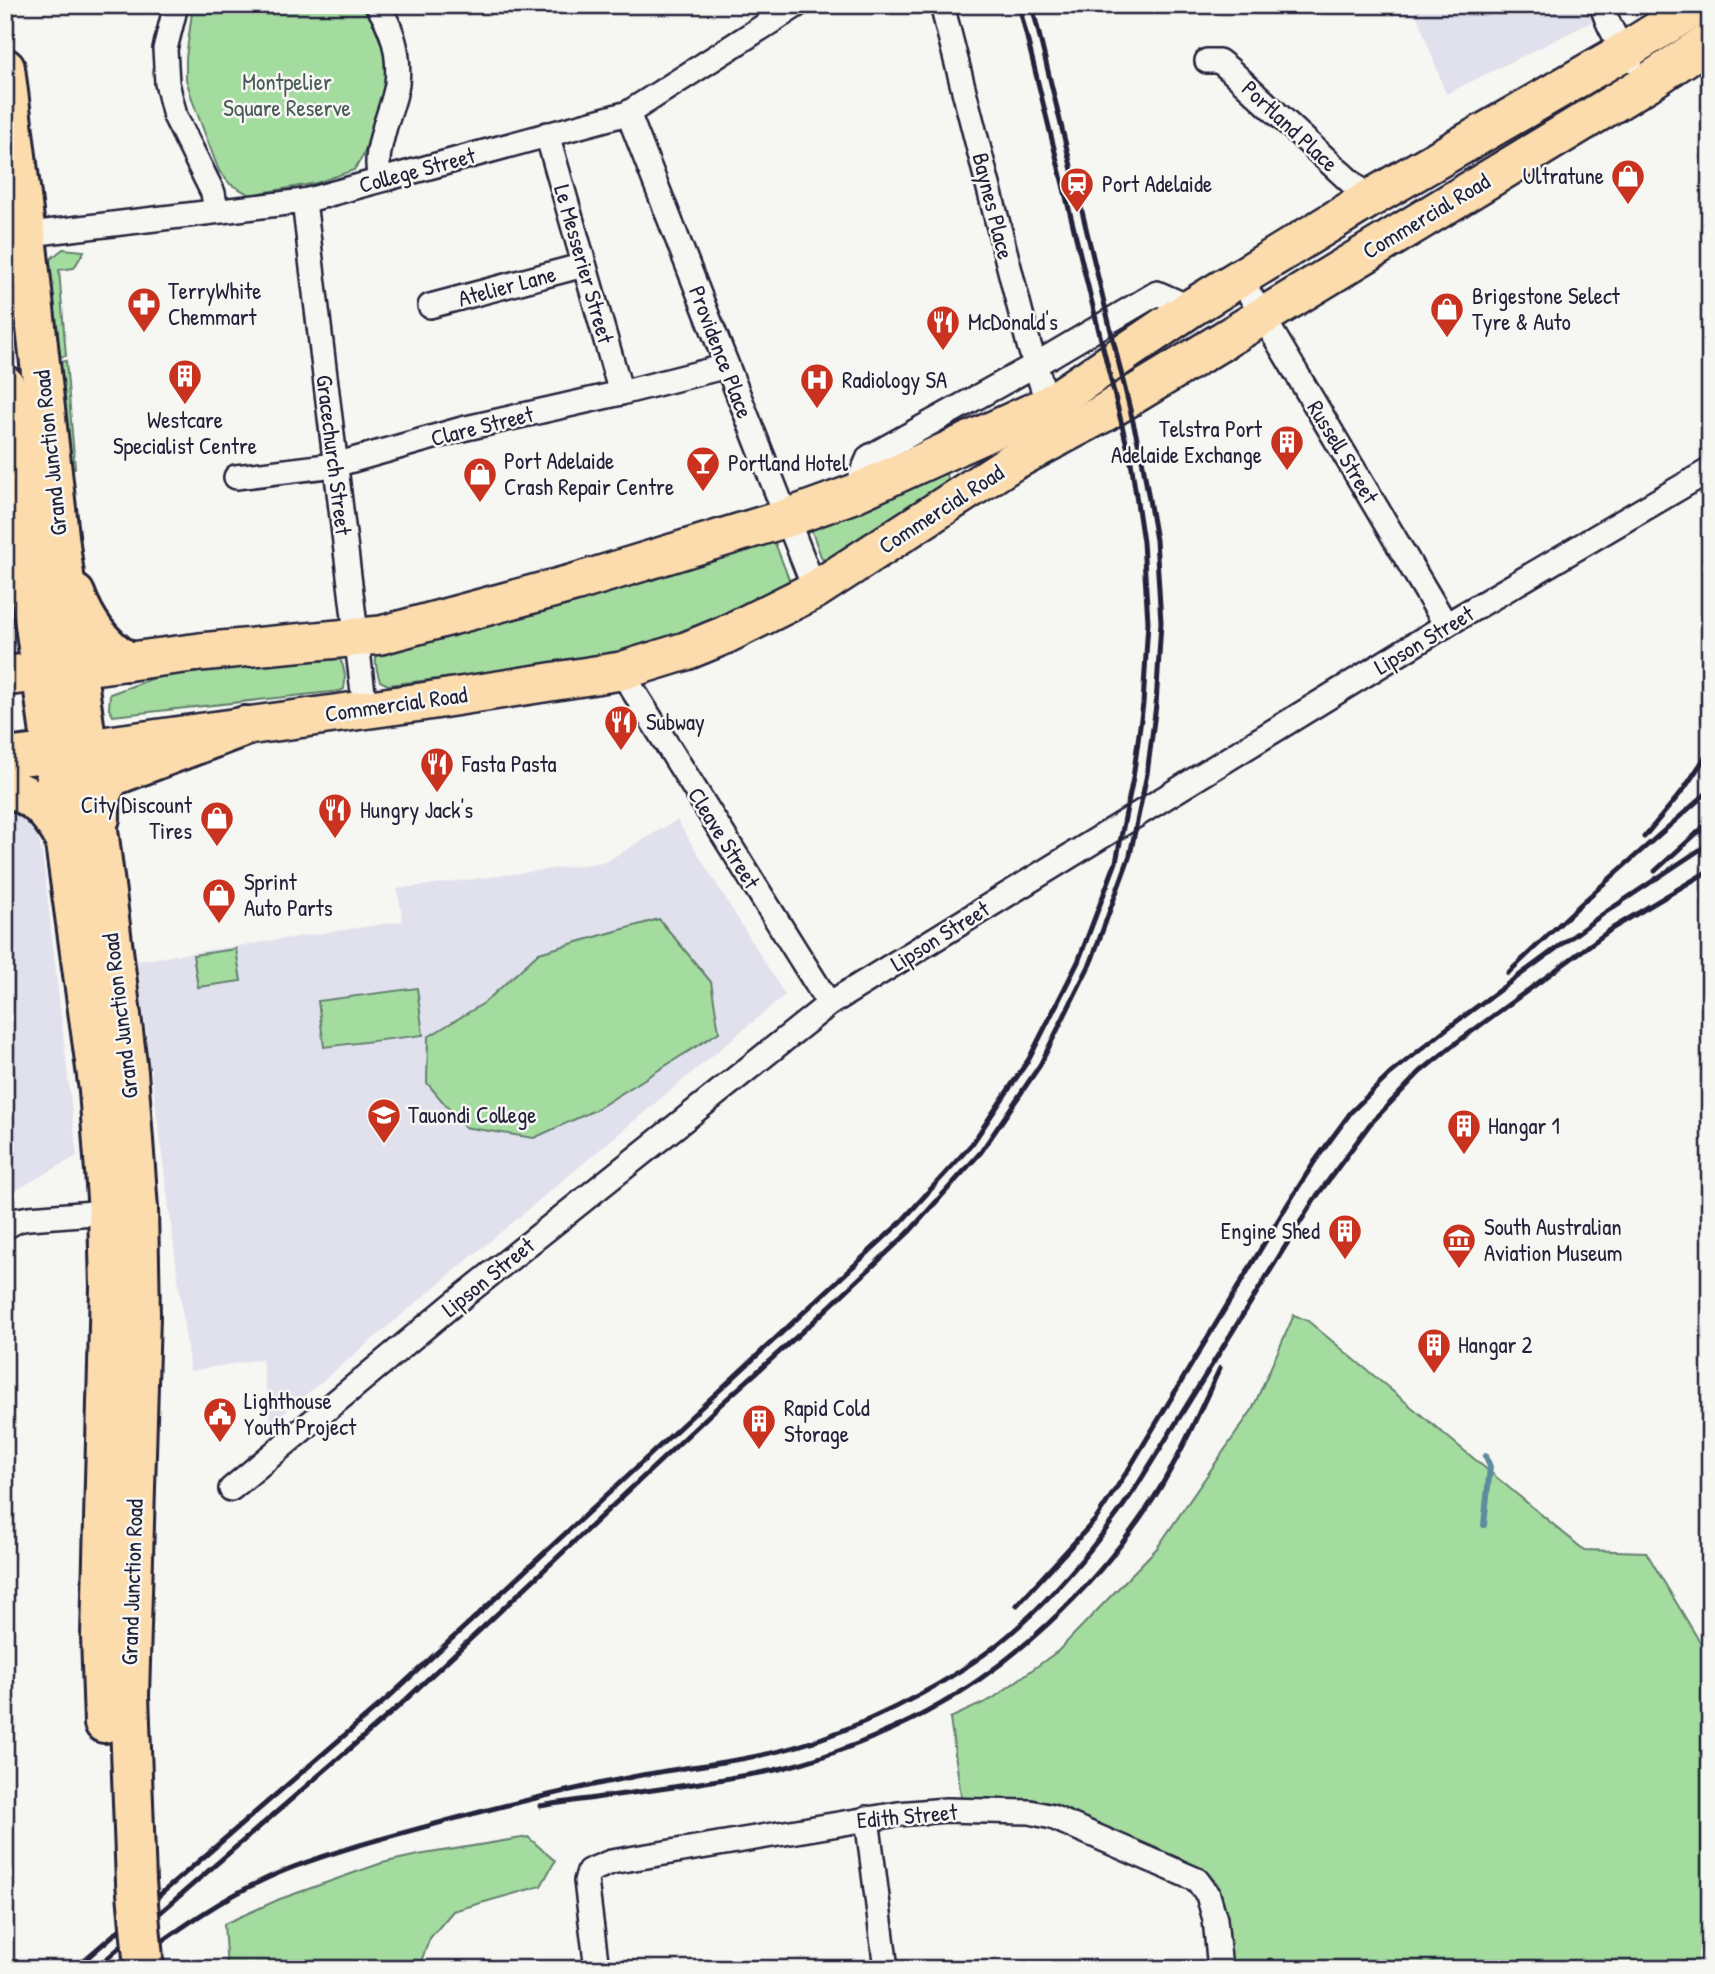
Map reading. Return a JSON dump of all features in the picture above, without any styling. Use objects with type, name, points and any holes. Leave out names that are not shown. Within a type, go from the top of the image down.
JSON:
[{"type":"highway","name":"Grand Junction Road","points":[[5,68],[16,237],[60,545],[41,672]]},
{"type":"highway","name":"Grand Junction Road","points":[[5,385],[11,490],[33,601],[41,672],[70,750],[82,842],[99,1090],[140,1315],[121,1969]]},
{"type":"highway","points":[[60,545],[80,609],[99,638],[127,661]]},
{"type":"highway","points":[[5,646],[9,645],[20,629],[33,601]]},
{"type":"highway","points":[[5,788],[29,797],[42,806],[53,819],[82,842],[104,786],[113,776],[245,726]]},
{"type":"highway","points":[[5,758],[70,750]]},
{"type":"highway","name":"Grand Junction Road","points":[[125,1889],[144,1969]]},
{"type":"main road","name":"Commercial Road","points":[[41,672],[200,652],[381,635],[574,583],[787,518],[853,494],[1048,405],[1191,308],[1369,199],[1625,51],[1698,5]]},
{"type":"main road","name":"Commercial Road","points":[[70,750],[621,671],[686,651],[725,635],[815,590],[1013,462],[1101,414],[1647,83],[1710,41]]},
{"type":"main road","points":[[1335,220],[1360,220],[1369,223],[1376,227],[1386,241]]},
{"type":"main road","points":[[1013,462],[1017,441],[1032,420],[1048,405],[1068,403],[1101,414]]},
{"type":"street","points":[[176,5],[166,49],[167,83],[175,116],[213,194],[216,211]]},
{"type":"street","points":[[377,5],[386,19],[396,50],[397,85],[377,155],[380,180]]},
{"type":"street","name":"Baynes Place","points":[[942,5],[1015,294],[1048,405]]},
{"type":"street","points":[[1602,5],[1612,33],[1647,83]]},
{"type":"street","name":"College Street","points":[[16,237],[304,201],[628,113],[793,6]]},
{"type":"street","name":"Portland Place","points":[[1207,61],[1219,61],[1369,199]]},
{"type":"street","name":"Providence Place","points":[[628,113],[815,590]]},
{"type":"street","name":"Le Messerier Street","points":[[547,134],[621,393]]},
{"type":"street","name":"Gracechurch Street","points":[[304,201],[365,709]]},
{"type":"street","name":"Atelier Lane","points":[[430,306],[584,265]]},
{"type":"street","name":"Russell Street","points":[[1240,278],[1446,625]]},
{"type":"street","points":[[853,494],[869,457],[1035,365],[1157,293],[1191,308]]},
{"type":"street","name":"Clare Street","points":[[236,477],[335,465],[462,429],[727,366]]},
{"type":"street","name":"Lipson Street","points":[[231,1489],[452,1305],[829,1004],[1446,625],[1710,470]]},
{"type":"street","name":"Cleave Street","points":[[621,671],[829,1004]]},
{"type":"street","points":[[5,1227],[29,1218],[123,1210]]},
{"type":"street","name":"Edith Street","points":[[597,1969],[586,1881],[589,1871],[611,1862],[867,1818],[946,1810],[1030,1812],[1052,1817],[1197,1880],[1208,1895],[1215,1919],[1220,1969]]},
{"type":"street","points":[[867,1818],[887,1969]]},
{"type":"shaded area","points":[[1413,5],[1622,5],[1622,7],[1446,94]]},
{"type":"shaded area","points":[[5,808],[30,819],[43,859],[77,1156],[5,1196]]},
{"type":"shaded area","name":"Tauondi College","points":[[677,820],[785,995],[271,1424],[262,1359],[190,1371],[137,961],[403,921],[397,889],[605,862]]},
{"type":"green space","name":"Montpelier Square Reserve","points":[[193,5],[364,5],[383,49],[386,73],[381,103],[363,156],[354,170],[316,183],[250,195],[230,184],[219,171],[186,79]]},
{"type":"green space","points":[[63,249],[84,251],[74,268],[59,270],[66,356],[58,357],[48,261]]},
{"type":"green space","points":[[66,361],[75,468],[68,469],[59,362]]},
{"type":"green space","points":[[941,466],[949,480],[828,560],[822,559],[811,529]]},
{"type":"green space","points":[[772,540],[790,582],[719,620],[676,636],[629,650],[478,674],[388,685],[380,681],[376,663],[377,652]]},
{"type":"green space","points":[[338,657],[345,677],[344,689],[340,691],[113,716],[109,709],[110,694],[160,676],[184,671]]},
{"type":"green space","points":[[659,919],[711,982],[719,1032],[595,1110],[534,1138],[464,1127],[427,1083],[428,1037],[484,1003],[539,953]]},
{"type":"green space","points":[[236,949],[241,981],[198,987],[193,955]]},
{"type":"green space","points":[[417,988],[423,1035],[324,1047],[318,1001]]},
{"type":"green space","points":[[1294,1315],[1308,1321],[1584,1550],[1646,1552],[1710,1659],[1710,1969],[1229,1969],[1220,1888],[1209,1876],[1057,1808],[962,1803],[950,1718],[992,1699],[1058,1651],[1157,1548],[1252,1410]]},
{"type":"green space","points":[[528,1837],[555,1861],[541,1886],[453,1911],[430,1938],[418,1969],[227,1969],[224,1924],[280,1899],[382,1863]]},
{"type":"waterway","points":[[1484,1525],[1490,1467],[1486,1456]]},
{"type":"railway","points":[[74,1969],[390,1696],[900,1223],[972,1144],[1029,1059],[1078,962],[1116,862],[1133,778],[1143,704],[1148,622],[1143,542],[1131,462],[1019,5]]},
{"type":"railway","points":[[95,1969],[399,1706],[909,1232],[981,1152],[1040,1065],[1091,962],[1130,855],[1147,774],[1156,705],[1161,622],[1156,540],[1142,459],[1032,5]]},
{"type":"railway","points":[[1644,837],[1684,789],[1710,750]]},
{"type":"railway","points":[[1508,973],[1582,903],[1710,790]]},
{"type":"railway","points":[[1710,821],[1697,833],[1710,823]]},
{"type":"railway","points":[[1655,871],[1697,833]]},
{"type":"railway","points":[[1017,1605],[1096,1519],[1289,1202],[1351,1112],[1390,1074],[1445,1030],[1603,914],[1710,843]]},
{"type":"railway","points":[[124,1969],[225,1900],[309,1861],[399,1834],[558,1793],[792,1748],[895,1707],[949,1678],[974,1661],[998,1644],[1036,1610],[1067,1578],[1109,1526],[1135,1489],[1314,1200],[1370,1124],[1420,1072],[1456,1043],[1613,928],[1710,870]]},
{"type":"railway","points":[[540,1806],[781,1769],[876,1736],[910,1721],[957,1694],[1018,1650],[1048,1624],[1125,1540],[1167,1476],[1220,1368]]},
{"type":"place","name":"Ultratune","points":[[1628,206]]},
{"type":"place","name":"Port Adelaide","points":[[1077,214]]},
{"type":"place","name":"TerryWhite Chemmart","points":[[144,334]]},
{"type":"place","name":"Brigestone Select Tyre & Auto","points":[[1447,339]]},
{"type":"place","name":"McDonald's","points":[[943,352]]},
{"type":"place","name":"Westcare Specialist Centre","points":[[185,406]]},
{"type":"place","name":"Radiology SA","points":[[817,410]]},
{"type":"place","name":"Telstra Port Adelaide Exchange","points":[[1287,472]]},
{"type":"place","name":"Portland Hotel","points":[[703,493]]},
{"type":"place","name":"Port Adelaide Crash Repair Centre","points":[[480,504]]},
{"type":"place","name":"Subway","points":[[621,752]]},
{"type":"place","name":"Fasta Pasta","points":[[437,794]]},
{"type":"place","name":"Hungry Jack's","points":[[335,840]]},
{"type":"place","name":"City Discount Tires","points":[[217,848]]},
{"type":"place","name":"Sprint Auto Parts","points":[[219,925]]},
{"type":"place","name":"Tauondi College","points":[[384,1145]]},
{"type":"place","name":"Hangar 1","points":[[1464,1156]]},
{"type":"place","name":"Engine Shed","points":[[1345,1261]]},
{"type":"place","name":"South Australian Aviation Museum","points":[[1459,1270]]},
{"type":"place","name":"Hangar 2","points":[[1434,1375]]},
{"type":"place","name":"Lighthouse Youth Project","points":[[220,1444]]},
{"type":"place","name":"Rapid Cold Storage","points":[[759,1451]]}]
